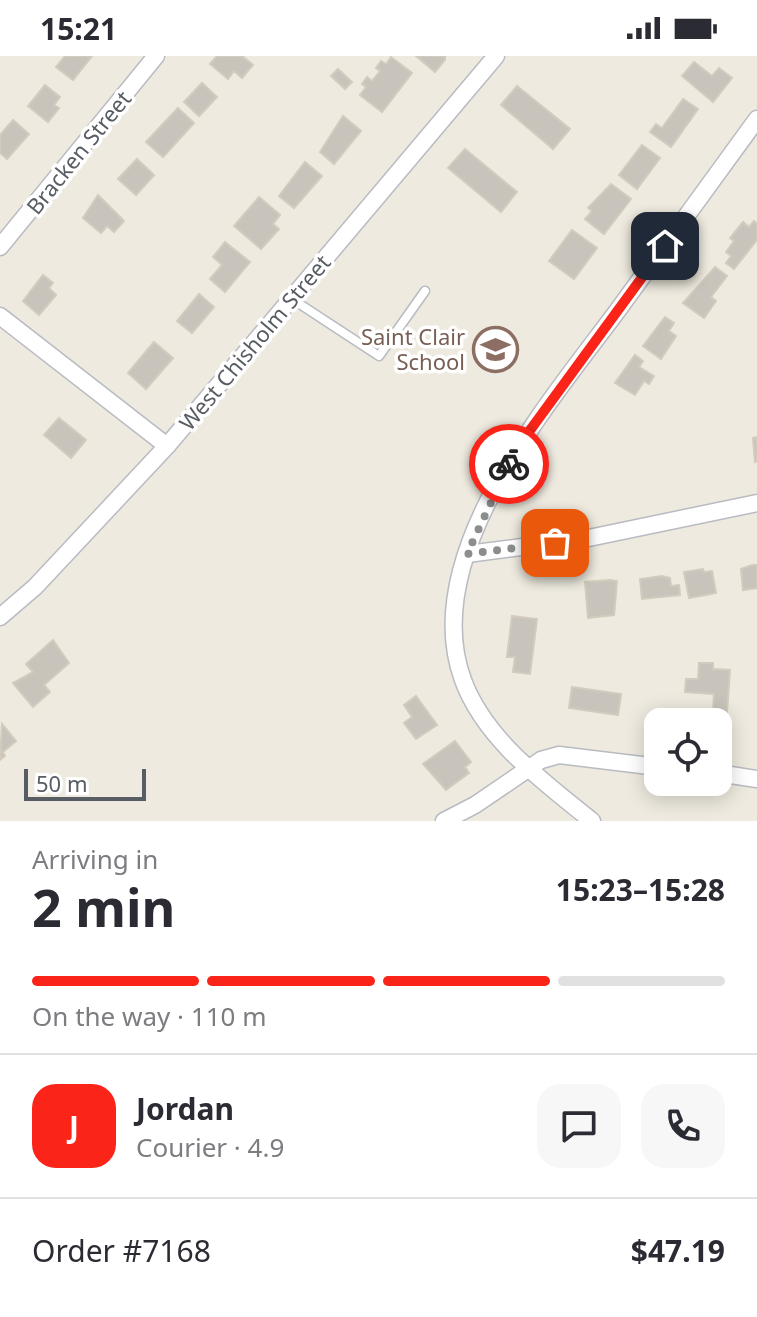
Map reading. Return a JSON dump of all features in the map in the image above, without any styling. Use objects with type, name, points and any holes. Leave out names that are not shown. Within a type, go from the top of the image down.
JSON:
[{"type":"street","name":"Bracken Street","points":[[0,247],[156,56]]},
{"type":"street","name":"West Chisholm Street","points":[[0,617],[35,587],[167,446],[496,56]]},
{"type":"street","points":[[592,821],[527,768],[472,701],[459,667],[453,608],[467,554],[517,448],[757,119]]},
{"type":"street","points":[[0,316],[167,446]]},
{"type":"street","points":[[467,554],[584,539],[757,503]]},
{"type":"street","points":[[444,821],[475,805],[527,768],[559,755],[644,765]]},
{"type":"street","points":[[732,775],[757,779]]},
{"type":"lane","points":[[291,298],[379,356],[425,291]]},
{"type":"building","points":[[65,56],[92,56],[73,80],[56,67]]},
{"type":"building","points":[[217,56],[242,56],[253,65],[242,78],[234,71],[228,79],[210,64]]},
{"type":"building","points":[[416,56],[445,56],[445,60],[435,72]]},
{"type":"building","points":[[391,57],[412,73],[382,112],[360,95],[366,87],[362,84],[367,77],[372,81],[380,71],[376,68],[381,61],[386,64]]},
{"type":"building","points":[[694,62],[712,76],[719,68],[732,78],[713,102],[682,76]]},
{"type":"building","points":[[338,69],[352,82],[345,89],[331,76]]},
{"type":"building","points":[[202,83],[217,97],[199,116],[184,102]]},
{"type":"building","points":[[45,85],[60,97],[54,105],[59,108],[48,122],[28,106]]},
{"type":"building","points":[[517,86],[570,129],[553,149],[501,105]]},
{"type":"building","points":[[683,99],[698,109],[671,147],[650,132],[656,124],[662,128]]},
{"type":"building","points":[[178,108],[194,123],[163,157],[146,142]]},
{"type":"building","points":[[343,116],[361,131],[334,164],[320,152]]},
{"type":"building","points":[[13,120],[29,134],[7,159],[0,153],[0,135]]},
{"type":"building","points":[[642,145],[660,158],[637,189],[619,175]]},
{"type":"building","points":[[465,149],[517,192],[501,212],[448,168]]},
{"type":"building","points":[[137,159],[154,175],[136,195],[118,179]]},
{"type":"building","points":[[305,162],[322,176],[294,208],[279,196]]},
{"type":"building","points":[[611,184],[631,199],[604,234],[585,219],[592,211],[588,208]]},
{"type":"building","points":[[98,195],[124,221],[114,232],[107,226],[101,233],[83,218]]},
{"type":"building","points":[[259,197],[280,215],[273,224],[279,229],[261,249],[234,226]]},
{"type":"building","points":[[754,221],[757,224],[757,240],[734,269],[726,263],[731,256],[726,252],[734,241],[730,238],[743,222],[749,227]]},
{"type":"building","points":[[572,230],[597,248],[574,279],[549,261]]},
{"type":"building","points":[[225,242],[250,262],[225,292],[210,279],[222,265],[213,257]]},
{"type":"building","points":[[715,267],[727,276],[711,297],[716,301],[704,318],[683,303]]},
{"type":"building","points":[[43,275],[53,283],[49,288],[56,295],[39,315],[23,301]]},
{"type":"building","points":[[199,294],[214,307],[192,333],[177,321]]},
{"type":"building","points":[[665,317],[674,323],[669,331],[676,336],[661,359],[643,346]]},
{"type":"building","points":[[154,342],[173,358],[146,389],[128,373]]},
{"type":"building","points":[[635,355],[643,361],[639,367],[654,376],[649,384],[644,381],[635,395],[615,383]]},
{"type":"building","points":[[59,418],[86,440],[71,458],[44,435]]},
{"type":"building","points":[[757,437],[757,461],[755,462],[753,438]]},
{"type":"building","points":[[757,565],[757,588],[743,590],[741,569]]},
{"type":"building","points":[[703,569],[704,572],[712,571],[716,593],[689,598],[684,572]]},
{"type":"building","points":[[670,578],[671,586],[679,585],[680,595],[642,599],[640,579]]},
{"type":"building","points":[[617,581],[614,615],[588,618],[585,582]]},
{"type":"building","points":[[512,616],[537,619],[530,674],[513,672],[515,657],[507,657]]},
{"type":"building","points":[[53,640],[69,663],[44,685],[50,692],[33,707],[13,683],[33,672],[26,664]]},
{"type":"building","points":[[699,663],[713,663],[713,669],[730,670],[727,708],[713,708],[714,694],[685,692],[686,679],[698,679]]},
{"type":"building","points":[[572,687],[621,694],[618,715],[569,708]]},
{"type":"building","points":[[416,696],[437,725],[416,739],[404,723],[412,717],[404,705]]},
{"type":"building","points":[[2,724],[16,741],[3,752],[5,756],[0,760]]},
{"type":"building","points":[[455,741],[471,762],[465,767],[469,773],[446,790],[423,764]]},
{"type":"way so far","points":[[509,464],[467,554],[555,543]]},
{"type":"place","name":"Saint Clair School","points":[[496,349]]},
{"type":"route","points":[[509,464],[517,448],[665,246]]}]
